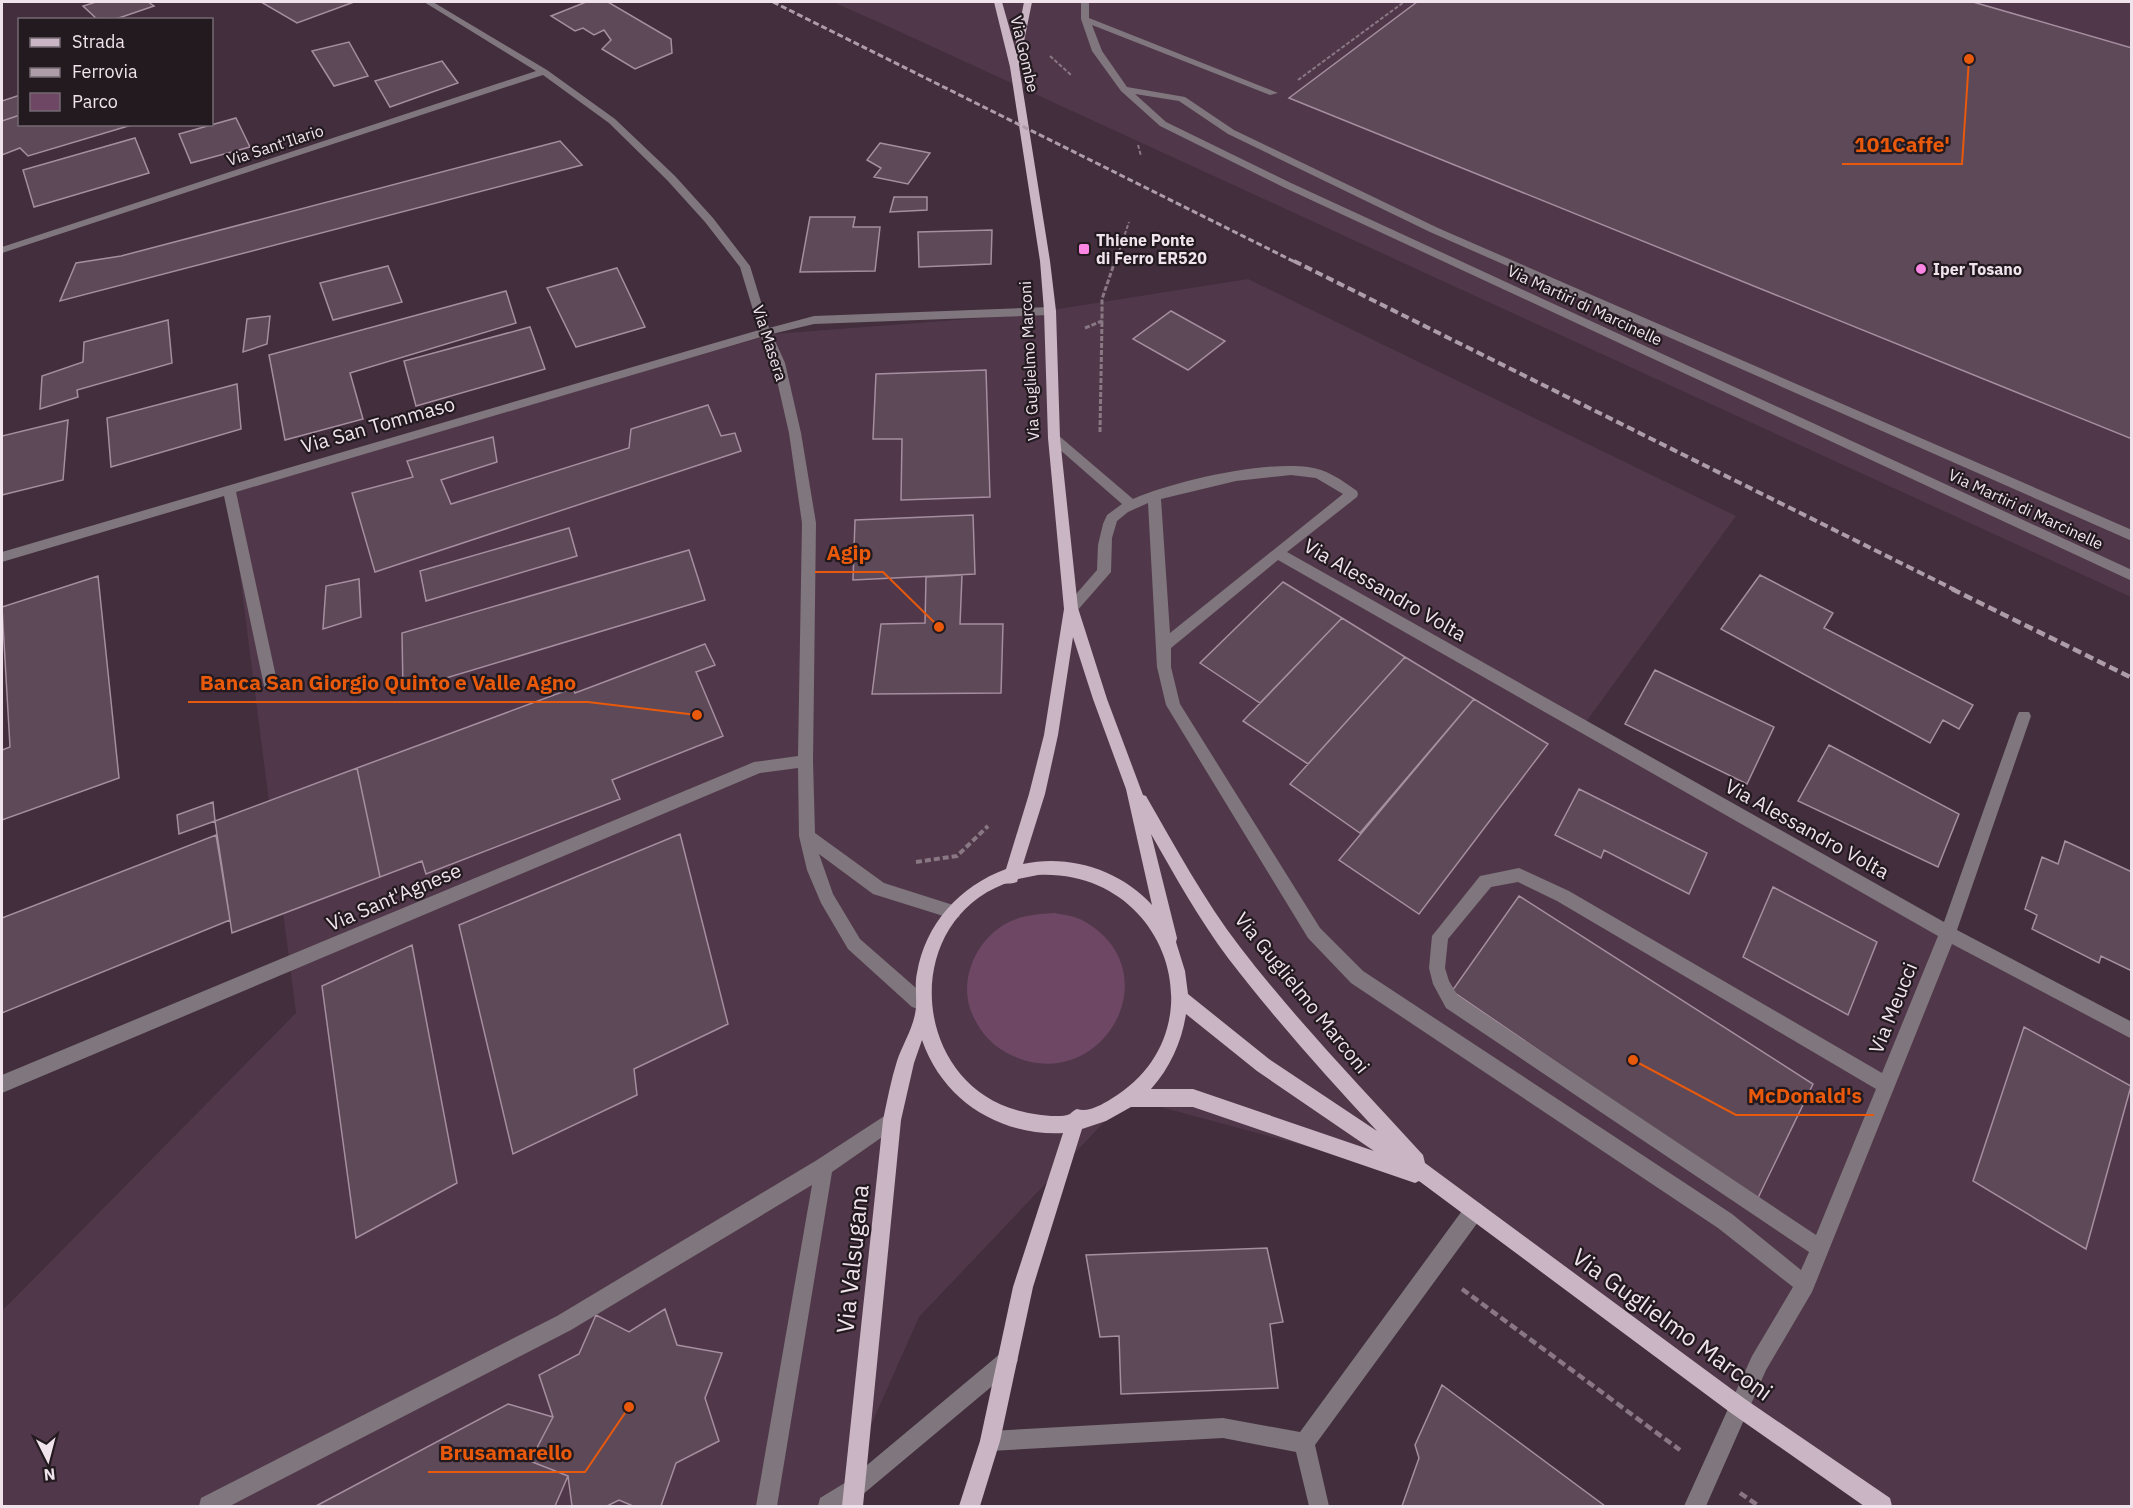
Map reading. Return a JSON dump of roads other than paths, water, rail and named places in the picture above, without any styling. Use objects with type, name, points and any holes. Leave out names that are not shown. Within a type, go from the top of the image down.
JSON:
[{"type":"main road","name":"Via Gombe","points":[[998,2],[1015,67],[1023,114]]},
{"type":"main road","points":[[1015,67],[1028,2]]},
{"type":"main road","name":"Via Guglielmo Marconi","points":[[1023,114],[1050,310],[1054,438],[1071,608],[1100,699],[1134,789],[1151,870],[1182,978],[1183,1000],[1180,1022],[1172,1044],[1161,1064],[1145,1082],[1127,1098],[1103,1110],[1077,1118],[1051,1121],[1024,1119],[976,1100],[956,1084],[940,1065],[928,1044],[918,1001],[920,977],[927,953],[938,931],[953,912],[970,897],[1011,877],[1034,872],[1057,871],[1102,880],[1141,903],[1169,938]]},
{"type":"main road","name":"Via Guglielmo Marconi","points":[[1011,877],[1037,794],[1051,735],[1071,608]]},
{"type":"main road","name":"Via Guglielmo Marconi","points":[[1134,789],[1185,879],[1234,952],[1338,1075],[1435,1181]]},
{"type":"main road","name":"Via Guglielmo Marconi","points":[[1183,1000],[1263,1065],[1435,1181],[1738,1406],[1882,1506]]},
{"type":"main road","name":"Via Valsugana","points":[[853,1497],[892,1120],[905,1063],[921,1020]]},
{"type":"main road","name":"Via Guglielmo Marconi","points":[[1127,1098],[1193,1098],[1435,1181]]},
{"type":"main road","points":[[969,1506],[990,1441],[1023,1287],[1077,1118]]},
{"type":"street","name":"Via Masera","points":[[428,2],[544,72],[612,121],[671,178],[709,220],[745,266],[765,332],[779,363],[795,433],[809,523],[805,761],[807,836],[815,870],[827,898],[854,944],[918,1001]]},
{"type":"street","name":"Via Martiri di Marcinelle","points":[[1085,2],[1085,19],[1097,51],[1124,89],[1163,124],[1287,185],[2132,576]]},
{"type":"street","points":[[1085,19],[1273,93]]},
{"type":"street","name":"Via Sant'Ilario","points":[[2,249],[544,72]]},
{"type":"street","points":[[1124,89],[1182,99],[1231,132],[1434,230],[2132,536]]},
{"type":"street","name":"Via San Tommaso","points":[[2,557],[765,332],[814,320],[1050,310]]},
{"type":"street","points":[[1054,438],[1130,504]]},
{"type":"street","points":[[1071,608],[1104,572],[1106,540],[1112,517],[1130,504],[1214,480],[1277,469],[1308,471],[1330,478],[1352,494],[1277,553]]},
{"type":"street","points":[[229,489],[271,686]]},
{"type":"street","points":[[1154,497],[1164,667],[1176,711],[1314,933],[1352,972],[1725,1221],[1805,1285]]},
{"type":"street","name":"Via Alessandro Volta","points":[[1164,646],[1277,553],[1948,933],[2132,1031]]},
{"type":"street","name":"Via Meucci","points":[[1695,1506],[1759,1363],[1805,1285],[1948,933],[2024,716]]},
{"type":"street","name":"Via Sant'Agnese","points":[[2,1084],[759,767],[805,761]]},
{"type":"street","points":[[807,836],[879,889],[953,912]]},
{"type":"street","points":[[1820,1248],[1452,1002],[1440,984],[1437,969],[1440,936],[1486,881],[1518,875],[1563,896],[1886,1085]]},
{"type":"street","points":[[208,1506],[564,1323],[824,1167],[892,1120]]},
{"type":"street","points":[[767,1506],[824,1167]]},
{"type":"street","points":[[1319,1506],[1304,1443],[1474,1211]]},
{"type":"street","points":[[828,1506],[853,1497],[1008,1360]]},
{"type":"street","points":[[990,1441],[1223,1428],[1304,1443]]},
{"type":"railway","points":[[773,2],[1297,263]]},
{"type":"railway","points":[[1294,261],[1955,590]]},
{"type":"railway","points":[[1952,589],[2132,678]]},
{"type":"place","name":"101Caffe'","points":[[1969,59]]},
{"type":"place","name":"Thiene Ponte di Ferro ER520","points":[[1084,249]]},
{"type":"place","name":"Iper Tosano","points":[[1921,269]]},
{"type":"place","name":"Agip","points":[[939,627]]},
{"type":"place","name":"Banca San Giorgio Quinto e Valle Agno","points":[[697,715]]},
{"type":"place","name":"McDonald's","points":[[1633,1060]]},
{"type":"place","name":"Brusamarello","points":[[629,1407]]}]
